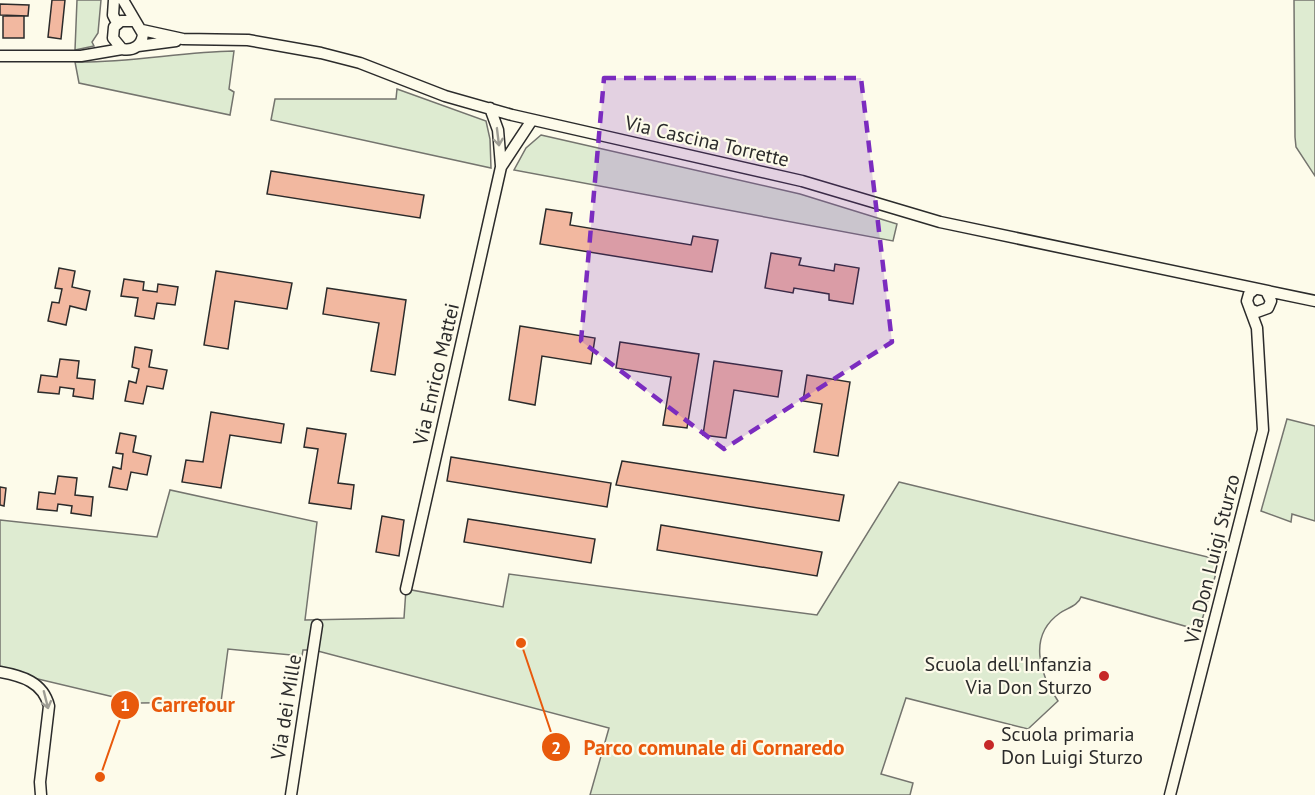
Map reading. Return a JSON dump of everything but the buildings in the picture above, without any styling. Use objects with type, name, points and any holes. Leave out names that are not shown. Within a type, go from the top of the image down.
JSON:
[{"type":"street","points":[[89,54],[113,38],[117,23],[113,15],[114,0]]},
{"type":"street","points":[[0,56],[89,54],[138,46],[142,38],[142,30],[123,0]]},
{"type":"street","points":[[117,23],[126,19],[135,21]]},
{"type":"street","name":"Via Cascina Torrette","points":[[142,30],[183,39]]},
{"type":"street","points":[[113,38],[122,49]]},
{"type":"street","name":"Via Cascina Torrette","points":[[138,46],[183,39],[248,40],[321,53],[360,63],[445,96],[532,120],[802,181],[940,222],[1315,301]]},
{"type":"street","name":"Via Enrico Mattei","points":[[406,589],[501,167],[498,130],[490,108]]},
{"type":"street","name":"Via Enrico Mattei","points":[[501,167],[532,120]]},
{"type":"street","name":"Via Cascina Torrette","points":[[1224,283],[1248,305]]},
{"type":"street","points":[[1267,308],[1270,297],[1260,290],[1249,294],[1248,305],[1257,312],[1267,308],[1292,296]]},
{"type":"street","name":"Via Don Luigi Sturzo","points":[[1170,795],[1263,429],[1257,328],[1248,305]]},
{"type":"street","name":"Via Don Luigi Sturzo","points":[[1257,328],[1267,308]]},
{"type":"street","name":"Via dei Mille","points":[[291,795],[317,625]]},
{"type":"street","points":[[0,672],[35,683],[47,696],[49,706],[40,782],[41,795]]},
{"type":"highlighted area","points":[[604,78],[861,78],[892,342],[724,449],[581,341]]},
{"type":"green space","points":[[77,0],[101,0],[98,33],[92,42],[94,46],[75,50]]},
{"type":"green space","points":[[1294,0],[1315,0],[1315,176],[1296,147]]},
{"type":"green space","points":[[234,51],[229,89],[234,92],[230,115],[79,83],[75,62],[115,61]]},
{"type":"green space","points":[[397,89],[486,121],[490,139],[491,168],[271,120],[275,99],[396,99]]},
{"type":"green space","points":[[541,135],[800,194],[897,224],[893,241],[514,170],[526,148]]},
{"type":"green space","points":[[1287,419],[1315,426],[1315,521],[1292,514],[1291,522],[1261,511]]},
{"type":"green space","points":[[899,482],[1220,560],[1199,630],[1081,597],[1075,605],[1060,613],[1050,622],[1043,633],[1040,644],[1042,668],[1058,701],[1028,729],[906,698],[881,774],[913,783],[910,795],[590,795],[609,728],[314,650],[303,650],[302,656],[228,649],[221,702],[139,703],[0,670],[0,520],[157,537],[170,490],[317,522],[305,620],[404,618],[406,589],[503,607],[509,574],[817,615]]},
{"type":"place","name":"Parco comunale di Cornaredo","points":[[521,643]]},
{"type":"place","name":"Scuola dell'Infanzia Via Don Sturzo","points":[[1104,676]]},
{"type":"place","name":"Scuola primaria Don Luigi Sturzo","points":[[989,745]]},
{"type":"place","name":"Carrefour","points":[[100,777]]}]
